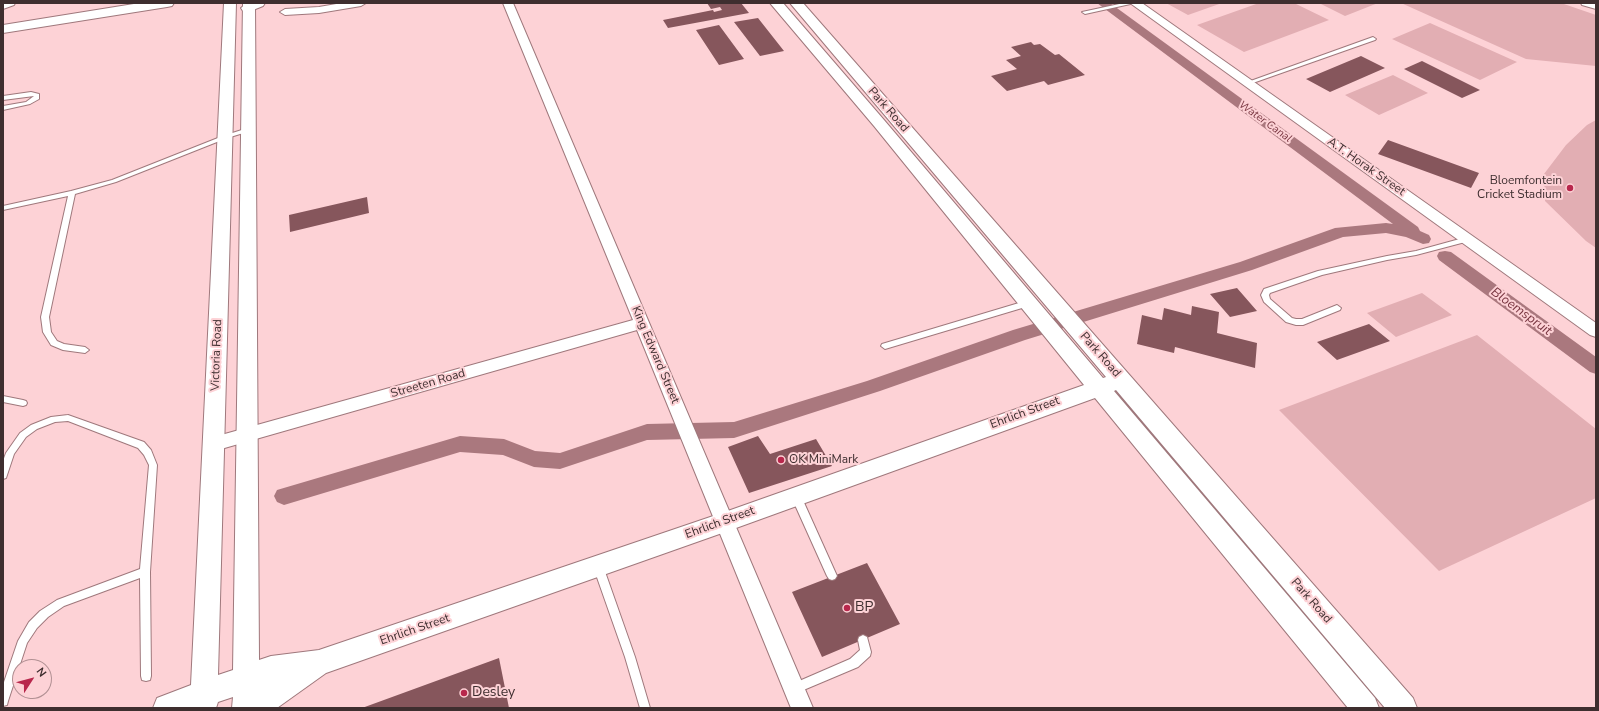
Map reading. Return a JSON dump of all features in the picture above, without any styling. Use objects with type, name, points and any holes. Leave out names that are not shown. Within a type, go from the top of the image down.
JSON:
[{"type":"highway","points":[[3,20],[101,3]]},
{"type":"highway","points":[[3,29],[166,3]]},
{"type":"street","points":[[3,6],[10,3]]},
{"type":"street","name":"Victoria Road","points":[[205,701],[230,3]]},
{"type":"street","points":[[285,12],[319,10],[361,3]]},
{"type":"street","name":"King Edward Street","points":[[508,3],[802,708]]},
{"type":"street","name":"Park Road","points":[[776,3],[879,123],[1032,306],[1365,708]]},
{"type":"street","name":"Park Road","points":[[796,3],[1403,708]]},
{"type":"street","name":"A.T. Horak Street","points":[[1135,3],[1596,331]]},
{"type":"street","points":[[1586,3],[1596,6]]},
{"type":"street","points":[[246,708],[248,77],[252,5]]},
{"type":"street","points":[[226,83],[248,77]]},
{"type":"street","points":[[222,228],[248,223]]},
{"type":"street","points":[[218,320],[247,309]]},
{"type":"street","name":"Streeten Road","points":[[214,444],[642,323]]},
{"type":"street","name":"Ehrlich Street","points":[[168,708],[205,701],[246,678],[271,669],[319,663],[725,522],[1121,380]]},
{"type":"street","name":"Ehrlich Street","points":[[251,708],[274,695],[319,663]]},
{"type":"lane","points":[[1087,11],[1131,3]]},
{"type":"lane","points":[[1248,83],[1373,39]]},
{"type":"lane","points":[[3,98],[31,94],[37,95],[37,98],[28,103],[3,108]]},
{"type":"lane","points":[[3,208],[72,193],[126,176],[248,130]]},
{"type":"lane","points":[[72,193],[45,317],[47,332],[54,342],[63,347],[85,350]]},
{"type":"lane","points":[[1337,308],[1303,322],[1296,322],[1289,320],[1267,300],[1265,296],[1268,291],[1321,273],[1386,258],[1416,253],[1467,239]]},
{"type":"lane","points":[[885,346],[1032,306]]},
{"type":"lane","points":[[3,399],[23,403]]},
{"type":"lane","points":[[3,474],[10,453],[23,435],[34,427],[54,419],[68,418],[140,445],[148,453],[153,465],[145,572],[146,676]]},
{"type":"lane","points":[[796,496],[832,576]]},
{"type":"lane","points":[[598,565],[630,657],[645,708]]},
{"type":"lane","points":[[3,701],[23,641],[33,625],[44,614],[61,603],[145,572]]},
{"type":"lane","points":[[794,689],[854,663],[866,652],[863,640]]},
{"type":"shaded area","points":[[1166,3],[1222,3],[1188,15]]},
{"type":"shaded area","points":[[1259,3],[1294,3],[1329,20],[1244,52],[1197,25]]},
{"type":"shaded area","points":[[1319,3],[1378,3],[1345,16]]},
{"type":"shaded area","points":[[1401,3],[1561,3],[1596,15],[1596,66],[1526,59]]},
{"type":"shaded area","points":[[1430,23],[1517,62],[1480,80],[1392,39]]},
{"type":"shaded area","points":[[1393,75],[1428,93],[1379,115],[1345,95]]},
{"type":"shaded area","name":"Bloemfontein Cricket Stadium","points":[[1596,120],[1596,248],[1586,241],[1545,201],[1544,174],[1566,145],[1587,125]]},
{"type":"shaded area","points":[[1422,293],[1452,315],[1396,337],[1367,313]]},
{"type":"shaded area","points":[[1477,335],[1596,429],[1596,498],[1439,571],[1279,410]]},
{"type":"building","points":[[707,3],[741,3],[749,13],[668,28],[663,20],[713,10],[714,12],[722,10],[720,7],[711,9]]},
{"type":"building","points":[[758,18],[784,51],[760,56],[734,22]]},
{"type":"building","points":[[719,25],[744,59],[719,65],[696,30]]},
{"type":"building","points":[[1031,42],[1034,45],[1040,44],[1055,55],[1059,54],[1085,75],[1048,85],[1044,81],[1007,91],[991,76],[1017,69],[1006,60],[1021,56],[1011,47]]},
{"type":"building","points":[[1361,56],[1385,68],[1330,92],[1306,79]]},
{"type":"building","points":[[1422,61],[1480,90],[1462,98],[1404,69]]},
{"type":"building","points":[[1388,140],[1479,173],[1471,188],[1378,154]]},
{"type":"building","points":[[367,197],[369,213],[290,232],[289,215]]},
{"type":"building","points":[[1237,288],[1257,311],[1230,317],[1210,294]]},
{"type":"building","points":[[1192,306],[1219,312],[1217,333],[1257,343],[1255,368],[1175,347],[1174,353],[1137,344],[1142,315],[1162,320],[1164,308],[1191,315]]},
{"type":"building","points":[[1369,324],[1390,341],[1337,360],[1317,342]]},
{"type":"building","name":"OK MiniMark","points":[[758,436],[770,454],[816,439],[832,466],[749,493],[728,447]]},
{"type":"building","points":[[867,563],[900,624],[822,657],[792,592]]},
{"type":"building","points":[[499,658],[509,708],[362,708]]},
{"type":"waterway","name":"Water Canal","points":[[1103,3],[1412,231]]},
{"type":"waterway","points":[[284,496],[460,444],[504,447],[534,459],[560,461],[647,432],[734,430],[873,386],[1019,335],[1246,266],[1341,232],[1386,228],[1410,233],[1423,239]]},
{"type":"waterway","name":"Bloemspruit","points":[[1445,256],[1596,367]]},
{"type":"place","name":"Bloemfontein Cricket Stadium","points":[[1570,188]]},
{"type":"place","name":"OK MiniMark","points":[[781,460]]},
{"type":"place","name":"BP","points":[[847,608]]},
{"type":"place","name":"Desley","points":[[464,693]]}]
